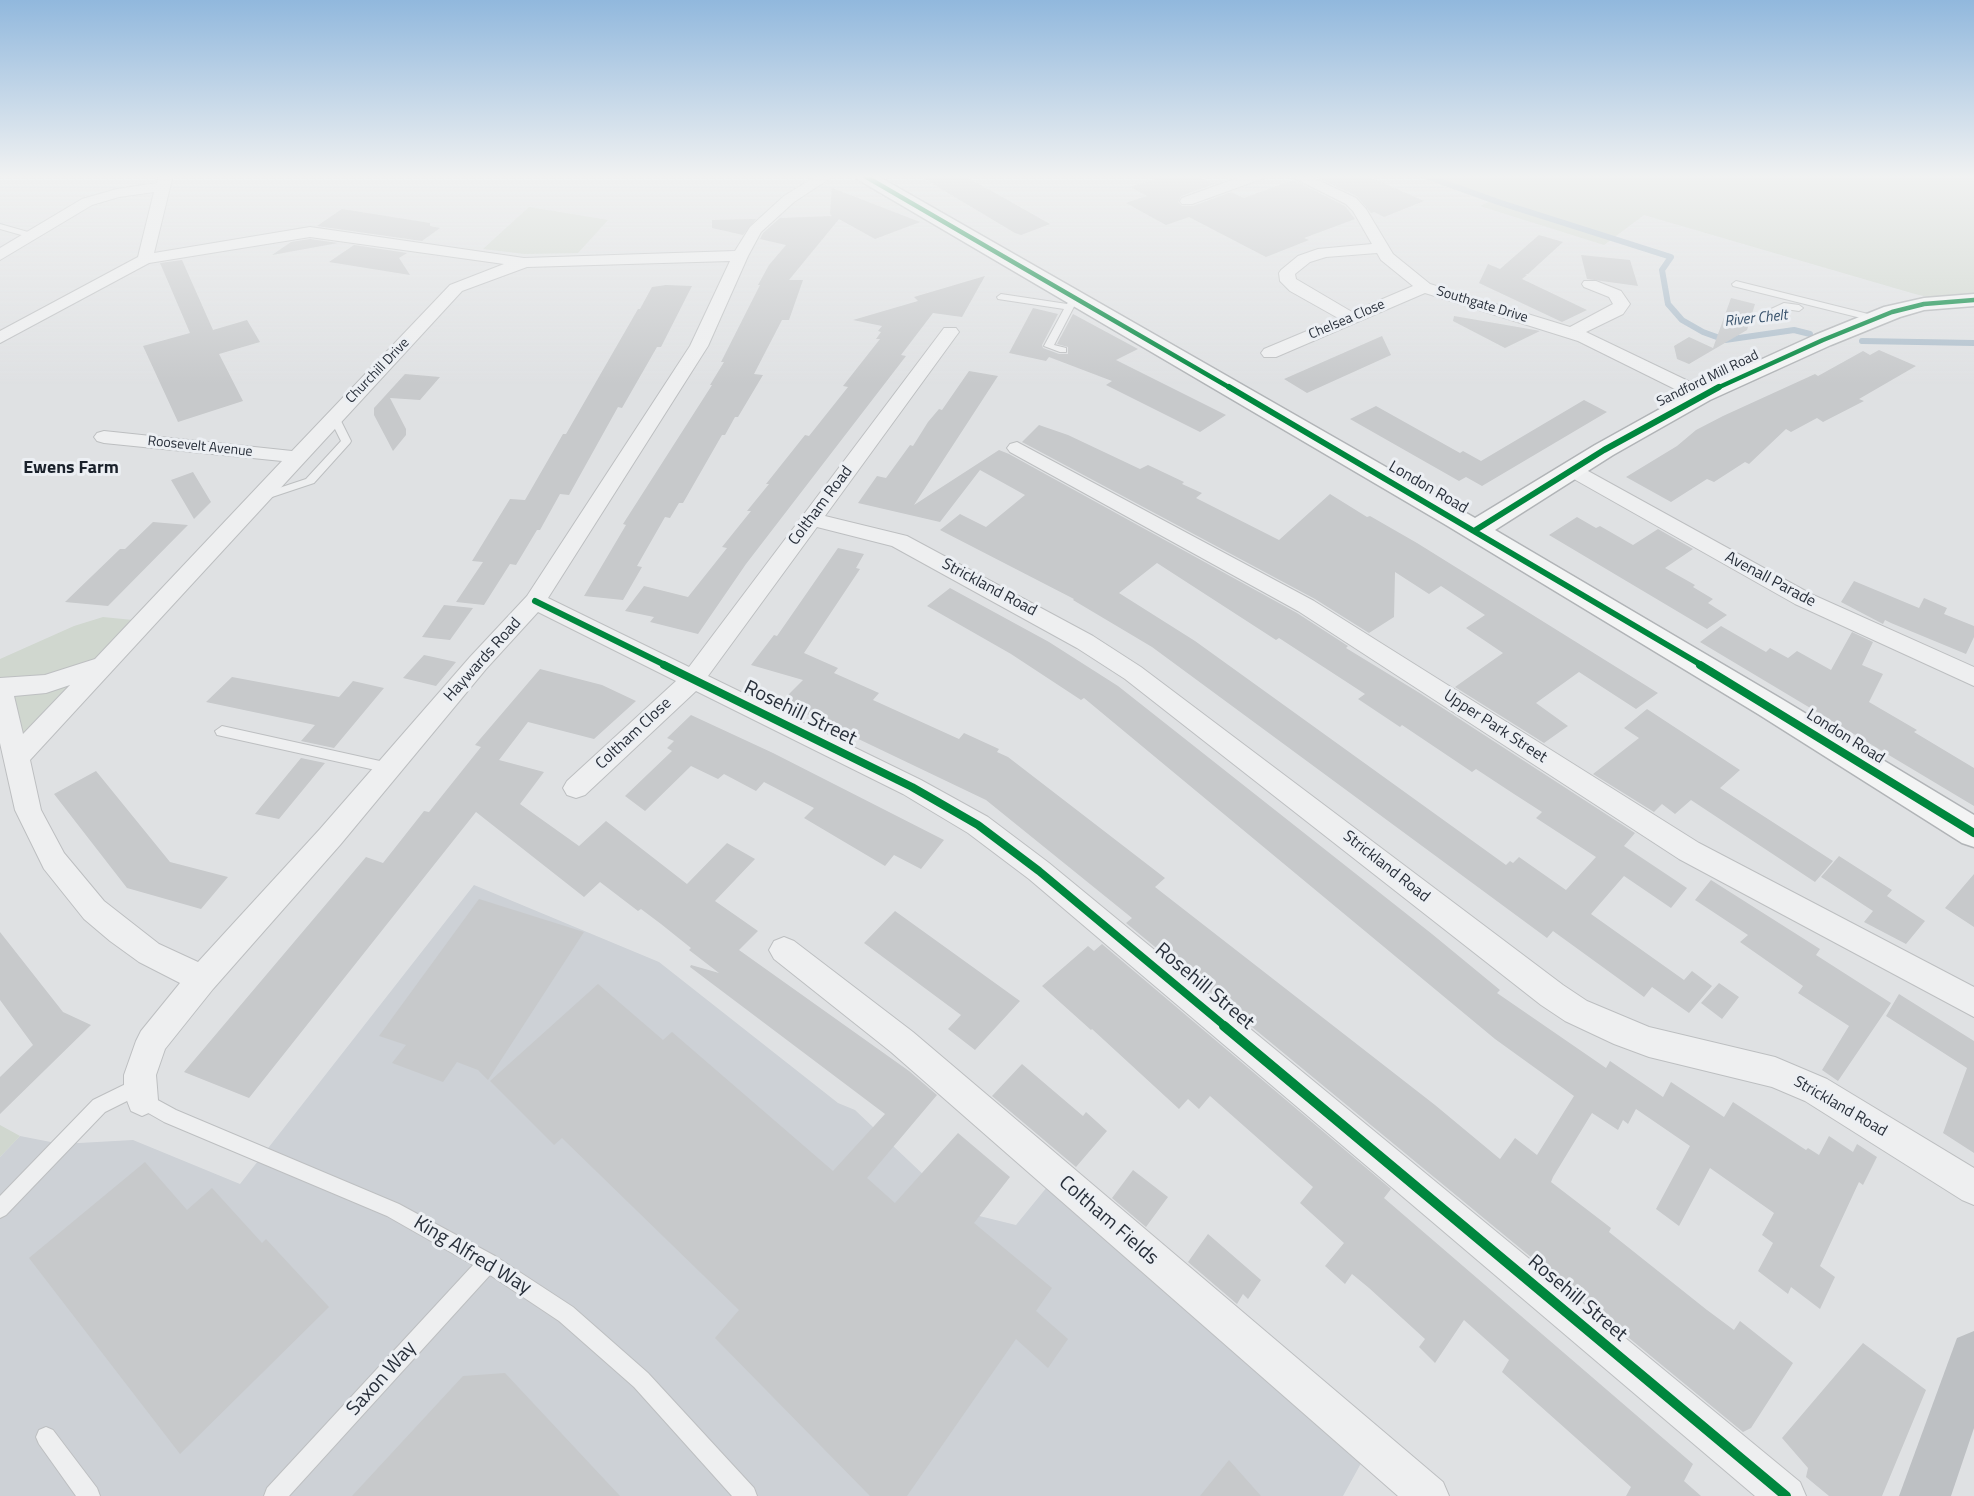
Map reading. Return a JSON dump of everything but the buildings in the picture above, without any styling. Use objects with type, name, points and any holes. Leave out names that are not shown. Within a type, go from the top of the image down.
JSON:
[{"type":"highway","name":"London Road","points":[[978,245],[1073,302],[1474,531],[1769,706],[1974,833]]},
{"type":"highway","name":"Sandford Mill Road","points":[[1474,531],[1572,470],[1702,395],[1869,322],[1924,304],[1974,300]]},
{"type":"main road","points":[[1925,1496],[1974,1355]]},
{"type":"street","points":[[0,255],[17,245]]},
{"type":"street","points":[[145,259],[148,245]]},
{"type":"street","points":[[0,338],[145,259],[232,245]]},
{"type":"street","points":[[396,245],[525,262]]},
{"type":"street","name":"Haywards Road","points":[[141,1092],[142,1066],[152,1041],[202,979],[330,837],[478,663],[535,601],[699,346],[746,245]]},
{"type":"street","name":"Southgate Drive","points":[[1378,245],[1397,267],[1424,287],[1571,333],[1702,395]]},
{"type":"street","points":[[1351,318],[1296,288],[1288,281],[1287,273],[1299,262],[1324,252],[1380,248]]},
{"type":"street","points":[[444,252],[456,288]]},
{"type":"street","name":"Churchill Drive","points":[[17,757],[456,288],[525,262],[740,256]]},
{"type":"street","points":[[1571,333],[1617,310],[1622,304],[1615,294],[1590,284]]},
{"type":"street","name":"Chelsea Close","points":[[1270,353],[1424,287]]},
{"type":"street","name":"Coltham Road","points":[[692,680],[950,332]]},
{"type":"street","name":"Roosevelt Avenue","points":[[105,437],[296,457]]},
{"type":"street","name":"Upper Park Street","points":[[1017,447],[1306,606],[1689,851],[1974,1003]]},
{"type":"street","name":"Avenall Parade","points":[[1572,470],[1803,599],[1974,677]]},
{"type":"street","name":"Strickland Road","points":[[811,519],[899,541],[1019,604],[1095,648],[1133,673],[1552,995],[1576,1011],[1617,1031],[1649,1042],[1775,1072],[1816,1090],[1974,1188]]},
{"type":"street","name":"Rosehill Street","points":[[535,601],[912,788],[978,825],[1039,871],[1786,1496]]},
{"type":"street","name":"Churchill Drive","points":[[1,688],[46,684],[74,676],[102,664]]},
{"type":"street","name":"Coltham Close","points":[[576,788],[692,680]]},
{"type":"street","points":[[1,688],[28,810],[39,836],[54,861],[72,886],[94,910],[120,932],[149,953],[202,979]]},
{"type":"street","name":"Coltham Fields","points":[[784,950],[902,1042],[1429,1496]]},
{"type":"lane","points":[[1736,284],[1869,322]]},
{"type":"lane","points":[[1001,297],[1073,302],[1049,346],[1063,350]]},
{"type":"lane","points":[[1775,309],[1789,306],[1869,322]]},
{"type":"lane","points":[[257,499],[310,481],[345,441],[334,417]]},
{"type":"lane","points":[[222,731],[389,768]]},
{"type":"lane","points":[[1,1207],[99,1106],[141,1092]]},
{"type":"lane","name":"King Alfred Way","points":[[141,1092],[147,1105],[170,1116],[393,1210],[488,1263],[566,1314],[641,1380],[746,1496]]},
{"type":"lane","name":"Saxon Way","points":[[275,1496],[488,1263]]},
{"type":"lane","points":[[46,1437],[89,1496]]},
{"type":"shaded area","points":[[488,245],[585,245],[578,253],[525,254],[483,249]]},
{"type":"shaded area","points":[[1746,245],[1974,245],[1974,300],[1944,301]]},
{"type":"shaded area","points":[[103,617],[143,621],[17,757],[0,687],[0,659],[74,626]]},
{"type":"shaded area","points":[[474,885],[659,962],[838,1103],[855,1110],[963,1212],[1016,1225],[1056,1176],[1370,1447],[1343,1496],[0,1496],[0,1157],[20,1136],[61,1144],[133,1140],[240,1184]]},
{"type":"shaded area","points":[[0,1125],[20,1136],[0,1157]]},
{"type":"waterway","name":"River Chelt","points":[[1633,245],[1671,257],[1662,270],[1668,304],[1682,320],[1703,332],[1725,340],[1794,330],[1810,334]]},
{"type":"waterway","name":"River Chelt","points":[[1862,341],[1974,343]]},
{"type":"cycle path","points":[[983,245],[1456,519],[1769,706],[1974,833]]},
{"type":"cycle path","points":[[1474,531],[1604,450],[1702,395],[1823,340],[1892,312],[1924,304],[1974,300]]},
{"type":"cycle path","points":[[535,601],[912,787],[978,825],[1039,871],[1786,1496]]},
{"type":"district","name":"Ewens Farm","points":[[71,469]]}]
